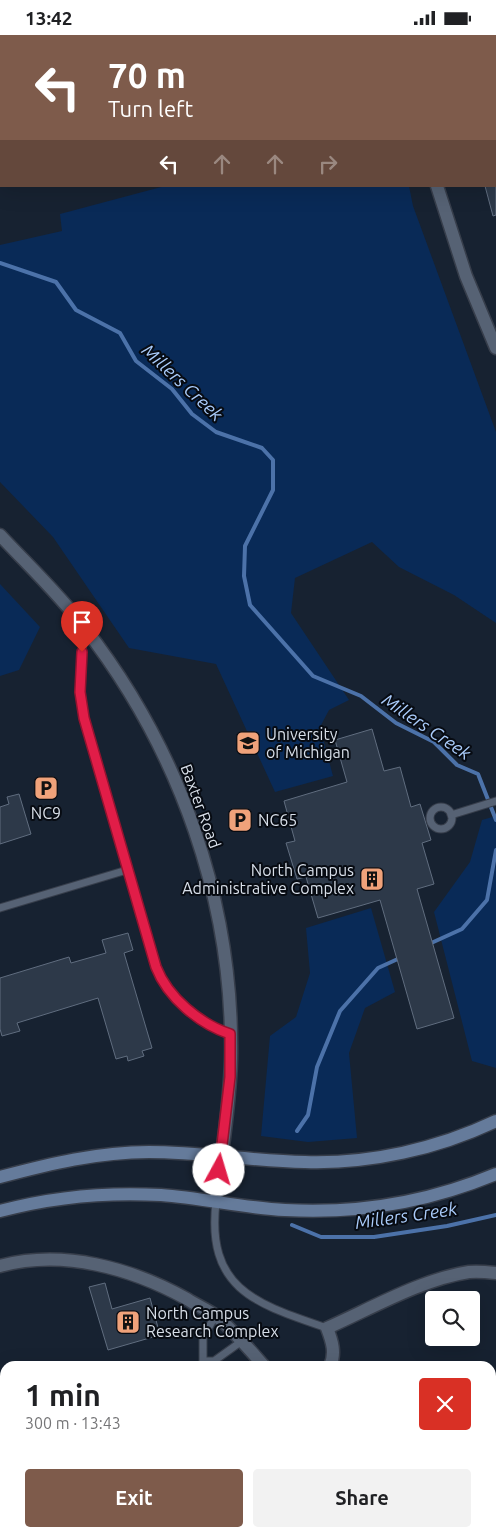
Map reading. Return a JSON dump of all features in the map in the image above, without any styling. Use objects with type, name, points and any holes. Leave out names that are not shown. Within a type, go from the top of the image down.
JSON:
[{"type":"main road","points":[[0,1177],[63,1161],[105,1155],[148,1152],[306,1162],[374,1158],[436,1144],[496,1121]]},
{"type":"main road","points":[[0,1211],[70,1197],[110,1194],[163,1195],[284,1210],[363,1209],[443,1193],[496,1174]]},
{"type":"street","points":[[437,187],[468,281],[496,348]]},
{"type":"street","name":"Baxter Road","points":[[0,535],[84,627],[140,710],[166,758],[188,811],[209,877],[222,935],[230,1034],[230,1077],[216,1202]]},
{"type":"street","points":[[0,1266],[20,1261],[66,1261],[113,1267],[155,1281],[215,1315],[260,1361]]},
{"type":"street","points":[[332,1361],[333,1343],[327,1329],[405,1293],[444,1279],[470,1272],[496,1273]]},
{"type":"lane","points":[[84,627],[80,692],[82,710],[156,967],[164,984],[181,1002],[210,1026],[230,1034]]},
{"type":"lane","points":[[451,815],[496,801]]},
{"type":"lane","points":[[0,908],[127,870]]},
{"type":"lane","points":[[216,1202],[214,1225],[221,1258],[228,1274],[240,1289],[263,1305],[327,1329]]},
{"type":"lane","points":[[215,1315],[203,1338],[203,1361],[214,1361],[242,1341]]},
{"type":"shaded area","points":[[161,187],[409,187],[413,206],[496,432],[496,623],[454,595],[399,567],[372,542],[295,578],[291,613],[349,700],[329,710],[320,727],[333,776],[275,792],[216,664],[129,648],[53,537],[0,482],[0,245],[62,231],[60,214]]},
{"type":"shaded area","points":[[0,584],[40,627],[19,670],[0,676]]},
{"type":"shaded area","points":[[496,816],[496,1068],[472,1061],[434,912],[470,862],[482,820]]},
{"type":"shaded area","points":[[371,908],[395,992],[365,1008],[349,1053],[357,1138],[308,1142],[261,1136],[270,1036],[296,1017],[310,973],[306,928]]},
{"type":"building","points":[[485,187],[496,187],[496,215],[493,216]]},
{"type":"building","name":"North Campus Administrative Complex","points":[[372,729],[384,771],[400,767],[411,807],[420,804],[431,840],[422,843],[434,884],[417,889],[454,1018],[417,1029],[380,900],[318,918],[306,877],[297,879],[286,843],[295,841],[284,801],[347,782],[335,740]]},
{"type":"building","points":[[19,794],[31,834],[0,844],[0,807],[9,804],[7,797]]},
{"type":"building","points":[[128,933],[133,950],[124,953],[152,1048],[142,1051],[144,1056],[128,1061],[127,1056],[116,1059],[98,998],[17,1023],[20,1031],[2,1036],[0,1029],[0,978],[69,957],[71,963],[106,953],[102,940]]},
{"type":"building","name":"North Campus Research Complex","points":[[105,1283],[112,1309],[150,1298],[160,1335],[108,1350],[89,1287]]},
{"type":"waterway","name":"Millers Creek","points":[[0,263],[56,282],[76,310],[120,333],[136,361],[172,389],[192,414],[216,432],[262,448],[273,460],[273,490],[245,546],[244,576],[250,605],[313,676],[361,696],[396,723],[434,742],[457,765],[478,774],[496,820]]},
{"type":"waterway","name":"Millers Creek","points":[[429,944],[462,929],[487,900],[496,850]]},
{"type":"waterway","name":"Millers Creek","points":[[297,1131],[308,1115],[317,1067],[340,1011],[378,968],[400,958]]},
{"type":"waterway","name":"Millers Creek","points":[[292,1225],[321,1237],[374,1237],[447,1226],[496,1215]]},
{"type":"place","name":"University of Michigan","points":[[248,743]]},
{"type":"place","name":"NC9","points":[[46,788]]},
{"type":"place","name":"NC65","points":[[240,820]]},
{"type":"place","name":"North Campus Administrative Complex","points":[[372,879]]},
{"type":"place","name":"North Campus Research Complex","points":[[128,1322]]},
{"type":"route","points":[[82,652],[80,692],[84,718],[156,967],[164,984],[181,1002],[210,1026],[230,1034],[230,1077],[219,1170]]}]
